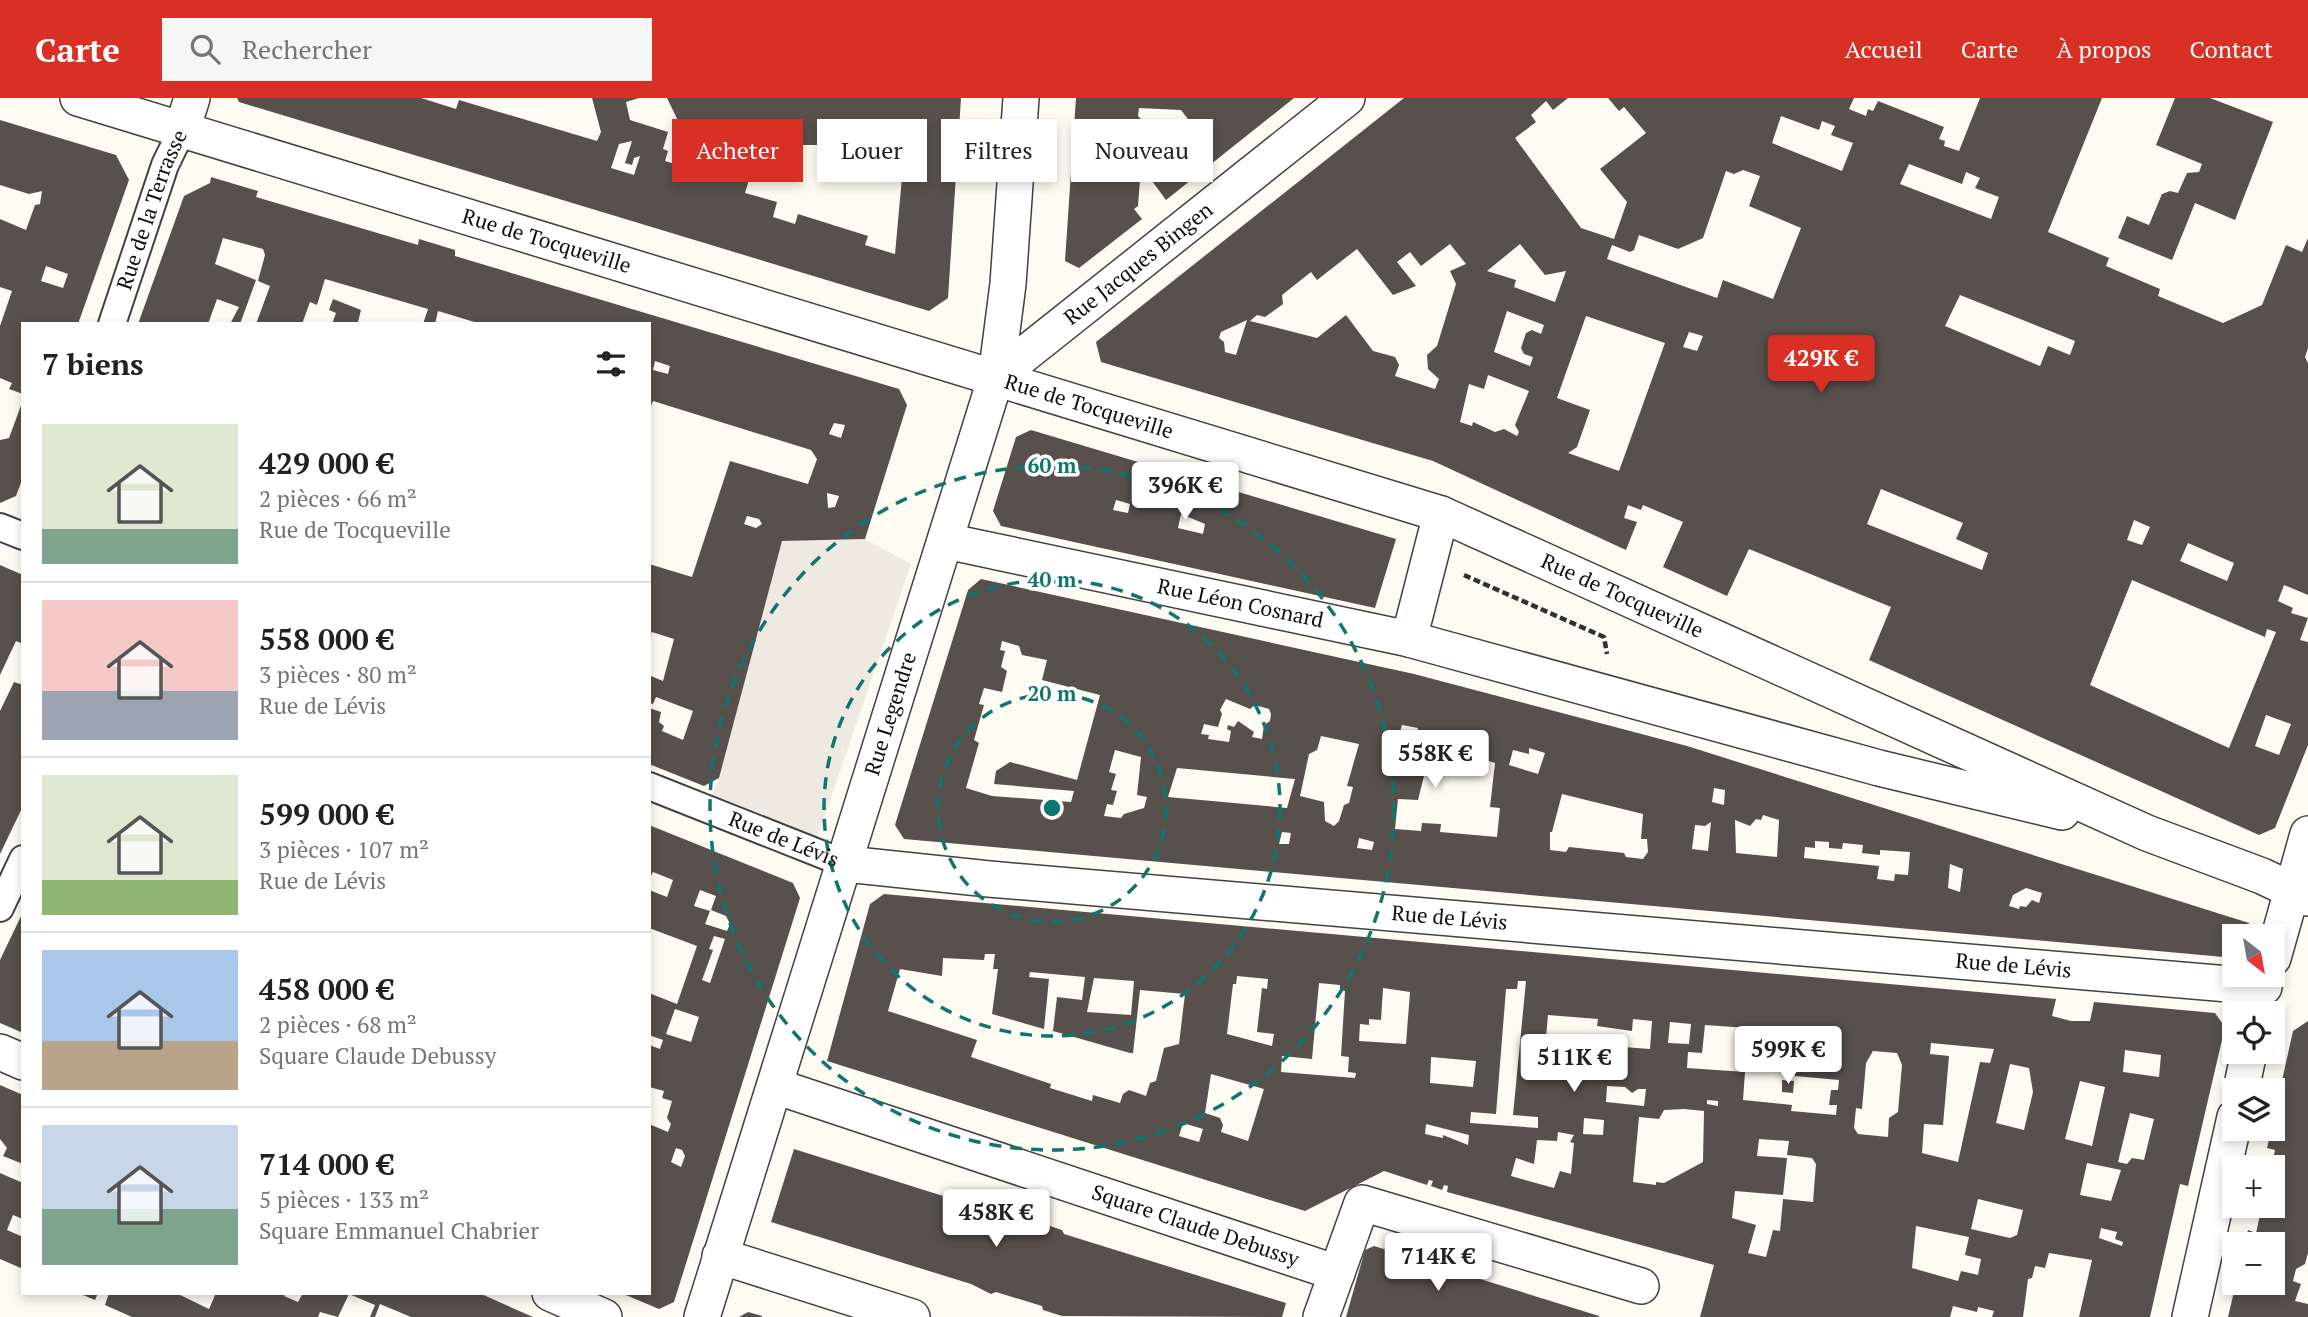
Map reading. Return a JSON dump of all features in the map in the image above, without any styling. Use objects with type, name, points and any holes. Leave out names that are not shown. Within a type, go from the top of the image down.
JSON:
[{"type":"street","name":"Rue de Tocqueville","points":[[78,98],[187,114],[996,377],[1441,514],[2147,833],[2300,894]]},
{"type":"street","name":"Rue Legendre","points":[[702,1317],[831,901],[846,864],[996,377],[1008,284],[1021,98]]},
{"type":"street","name":"Rue Jacques Bingen","points":[[996,377],[1348,98]]},
{"type":"street","name":"Rue de la Terrasse","points":[[113,322],[165,166],[187,114]]},
{"type":"street","points":[[1409,639],[1441,514]]},
{"type":"street","points":[[0,527],[21,535]]},
{"type":"street","name":"Rue Léon Cosnard","points":[[946,541],[1409,639]]},
{"type":"street","name":"Rue de Tocqueville","points":[[1409,639],[1879,768],[2147,833]]},
{"type":"street","name":"Rue de Lévis","points":[[651,787],[846,864],[1017,881],[2222,979]]},
{"type":"street","points":[[2286,931],[2300,894],[2308,834]]},
{"type":"street","points":[[0,908],[21,863]]},
{"type":"street","points":[[0,1052],[21,1061]]},
{"type":"street","name":"Square Claude Debussy","points":[[775,1086],[1337,1273]]},
{"type":"street","points":[[2190,1317],[2230,1141]]},
{"type":"street","points":[[1321,1317],[1362,1203],[1641,1286]]},
{"type":"street","points":[[720,1256],[912,1317]]},
{"type":"street","points":[[554,1295],[604,1317]]},
{"type":"path","points":[[1459,573],[1604,638],[1606,653],[1618,657]]},
{"type":"shaded area","points":[[865,539],[911,564],[813,850],[706,809],[719,778],[782,541]]},
{"type":"building","points":[[237,98],[421,98],[456,109],[459,100],[597,141],[601,132],[592,98],[639,98],[626,102],[630,120],[668,132],[663,149],[668,151],[665,161],[672,163],[672,182],[748,182],[745,193],[777,202],[773,217],[795,224],[798,214],[868,236],[865,245],[895,254],[902,182],[927,182],[927,119],[817,119],[817,145],[803,145],[803,119],[677,119],[667,98],[961,98],[960,119],[941,119],[941,182],[956,182],[948,298],[929,311],[239,102]],"holes":[[[632,141],[625,163],[632,165],[634,158],[640,156],[634,175],[611,168],[619,144]]]},
{"type":"building","points":[[1076,98],[1294,98],[1213,163],[1213,119],[1188,119],[1181,110],[1139,108],[1138,116],[1141,119],[1075,119]]},
{"type":"building","points":[[1404,98],[1568,98],[1553,110],[1546,101],[1531,115],[1536,122],[1515,138],[1581,228],[1614,239],[1627,202],[1600,169],[1646,133],[1624,107],[1619,111],[1608,98],[1854,98],[1849,109],[1866,116],[1868,109],[1873,111],[1878,101],[1944,127],[1939,139],[1945,141],[1944,146],[1959,151],[1980,98],[2102,98],[2048,232],[2109,258],[2106,266],[2160,289],[2158,296],[2223,323],[2262,305],[2286,245],[2302,252],[2308,238],[2308,348],[2305,357],[2308,363],[2308,595],[2284,585],[2278,601],[2293,608],[2291,613],[2308,618],[2300,640],[2308,642],[2308,745],[2275,828],[2259,835],[1869,660],[1891,607],[1749,549],[1727,596],[1663,567],[1683,522],[1643,505],[1641,510],[1628,505],[1624,518],[1637,522],[1626,550],[1433,461],[1101,362],[1096,342]],"holes":[[[1781,116],[1819,130],[1822,121],[1835,126],[1831,135],[1853,143],[1842,171],[1772,143]],[[1909,164],[1962,184],[1966,172],[1980,178],[1975,188],[1999,197],[1991,219],[1900,184]],[[1743,170],[1760,176],[1749,206],[1801,228],[1773,299],[1723,280],[1717,298],[1607,259],[1612,245],[1630,252],[1634,250],[1639,235],[1678,249],[1703,238],[1726,171],[1734,174]],[[1450,244],[1466,264],[1450,271],[1456,284],[1437,346],[1427,355],[1428,369],[1439,379],[1435,389],[1395,376],[1399,365],[1395,357],[1373,351],[1346,315],[1317,338],[1250,321],[1257,315],[1265,317],[1283,304],[1282,295],[1311,272],[1317,280],[1357,249],[1393,295],[1416,286],[1397,262],[1410,252],[1421,266]],[[1520,244],[1545,275],[1566,271],[1555,302],[1514,287],[1516,280],[1487,271]],[[1960,295],[2075,341],[2070,355],[2048,346],[2040,366],[1945,326]],[[1507,311],[1544,325],[1541,334],[1532,330],[1526,333],[1521,348],[1524,354],[1533,357],[1530,366],[1494,352]],[[1586,316],[1665,343],[1619,471],[1568,453],[1577,447],[1590,410],[1557,398]],[[1247,320],[1236,355],[1225,352],[1224,342],[1219,338],[1221,332]],[[1689,332],[1703,336],[1697,351],[1683,347]],[[1488,375],[1529,391],[1515,425],[1519,432],[1517,436],[1504,429],[1495,432],[1473,422],[1472,426],[1460,422],[1469,384],[1484,389]],[[1881,489],[1963,523],[1956,539],[1988,553],[1982,570],[1867,524]],[[2134,520],[2150,527],[2142,545],[2127,540]],[[2188,543],[2234,563],[2227,581],[2180,561]],[[2132,580],[2265,637],[2267,629],[2276,632],[2229,748],[2090,685]],[[2266,715],[2291,724],[2279,755],[2255,746]]]},
{"type":"building","points":[[2175,98],[2210,98],[2273,122],[2235,220],[2195,203],[2172,260],[2118,238],[2127,216],[2149,225],[2162,194],[2170,191],[2178,193],[2187,173],[2199,172],[2202,164],[2156,145]]},
{"type":"building","points":[[0,120],[116,155],[129,180],[79,322],[21,322],[21,393],[9,389],[12,383],[0,378],[0,326],[12,291],[0,287],[0,219],[26,230],[35,205],[40,204],[42,191],[29,194],[0,185]],"holes":[[[46,266],[68,274],[63,288],[41,281]]]},
{"type":"building","points":[[1071,172],[1071,182],[1140,182],[1138,206],[1134,209],[1142,219],[1079,268],[1065,261]]},
{"type":"building","points":[[211,177],[258,191],[256,197],[418,245],[419,239],[455,250],[455,256],[899,389],[907,405],[865,539],[782,541],[719,778],[704,786],[651,765],[651,709],[661,712],[659,722],[664,726],[662,731],[683,740],[693,711],[656,697],[651,704],[651,676],[663,681],[674,639],[651,633],[651,565],[692,577],[730,461],[808,484],[817,459],[811,450],[653,401],[651,406],[651,322],[474,322],[438,311],[435,322],[424,322],[428,309],[325,279],[317,305],[310,302],[303,322],[257,322],[270,286],[258,281],[265,255],[263,249],[223,238],[215,264],[256,280],[241,322],[231,322],[239,307],[217,299],[209,322],[139,322],[184,196],[210,183]],"holes":[[[655,361],[670,366],[668,374],[653,370]],[[834,423],[845,425],[841,438],[829,434]],[[827,493],[839,496],[835,507],[828,508]],[[747,516],[759,519],[762,524],[756,528],[744,524]]]},
{"type":"building","points":[[1153,182],[1189,182],[1166,200]]},
{"type":"building","points":[[333,299],[361,310],[358,322],[333,322],[336,313],[329,310]]},
{"type":"building","points":[[21,405],[21,482],[16,496],[0,503],[0,440],[9,438]]},
{"type":"building","points":[[1031,430],[1396,539],[1375,608],[1001,526],[993,511],[1016,437]],"holes":[[[1116,500],[1130,504],[1128,513],[1113,510]],[[1181,514],[1205,524],[1203,534],[1178,528]]]},
{"type":"building","points":[[0,565],[21,574],[21,643],[16,641],[0,675]]},
{"type":"building","points":[[981,579],[1414,674],[1687,746],[2249,923],[2222,924],[2222,957],[904,839],[895,825],[968,590]],"holes":[[[1002,641],[1019,646],[1022,655],[1047,660],[1042,680],[1100,695],[1077,780],[1010,762],[996,771],[994,784],[1074,791],[1071,802],[992,796],[966,788],[979,743],[974,740],[984,705],[979,704],[984,688],[1002,692],[1007,671],[1001,667],[1005,651],[1000,650]],[[1226,699],[1250,709],[1255,705],[1269,709],[1271,714],[1270,721],[1264,725],[1262,739],[1252,737],[1254,732],[1238,721],[1234,727],[1228,725],[1227,729],[1231,731],[1229,742],[1208,739],[1209,735],[1201,734],[1204,724],[1218,727],[1222,714],[1220,710]],[[1402,725],[1418,728],[1414,748],[1397,744]],[[1321,736],[1359,744],[1347,786],[1353,787],[1349,803],[1344,805],[1339,821],[1334,826],[1325,821],[1324,802],[1300,796],[1309,754],[1317,750]],[[1431,748],[1460,755],[1463,766],[1477,769],[1483,759],[1495,763],[1490,807],[1500,808],[1497,837],[1440,832],[1441,824],[1422,823],[1421,831],[1395,829],[1398,799],[1418,800]],[[1529,748],[1545,753],[1538,774],[1509,765],[1513,750],[1529,754]],[[1115,750],[1141,757],[1137,795],[1147,797],[1144,808],[1124,814],[1121,818],[1104,816],[1107,804],[1113,805],[1117,791],[1111,790],[1116,774],[1109,772]],[[1177,768],[1295,779],[1287,808],[1168,797]],[[1714,788],[1725,790],[1724,805],[1712,802]],[[1562,794],[1643,814],[1641,839],[1647,839],[1648,852],[1643,859],[1626,857],[1624,853],[1569,847],[1566,852],[1550,850],[1550,832]],[[1763,815],[1779,820],[1777,857],[1736,853],[1735,820],[1750,826],[1756,819],[1761,820]],[[1711,822],[1708,851],[1692,849],[1695,825],[1705,826]],[[1282,832],[1291,833],[1289,844],[1279,844]],[[1359,838],[1374,842],[1372,850],[1357,848]],[[1815,841],[1829,842],[1829,848],[1842,849],[1843,843],[1863,845],[1862,853],[1880,855],[1880,850],[1910,852],[1908,875],[1895,874],[1894,881],[1877,879],[1879,866],[1804,858],[1805,847],[1815,848]],[[1950,864],[1963,869],[1960,892],[1948,888]],[[2026,888],[2042,893],[2039,903],[2032,900],[2026,907],[2020,906],[2019,909],[2009,906],[2013,895]]]},
{"type":"building","points":[[14,682],[21,684],[21,810],[0,854],[0,711]]},
{"type":"building","points":[[651,826],[793,883],[800,898],[674,1302],[659,1309],[626,1295],[651,1295],[651,1125],[668,1132],[671,1124],[667,1118],[672,1101],[662,1098],[664,1091],[651,1088],[651,1046],[660,1049],[663,1040],[651,1036],[651,994],[677,1004],[697,946],[651,929],[651,891],[667,897],[673,880],[653,872],[651,876]],"holes":[[[700,890],[716,896],[711,910],[726,916],[730,924],[727,931],[705,924],[710,911],[694,906]],[[714,936],[725,939],[710,983],[702,980],[713,950],[709,949]],[[675,1009],[699,1017],[691,1042],[666,1034]],[[676,1148],[682,1150],[685,1156],[681,1167],[671,1162]]]},
{"type":"building","points":[[884,894],[2056,999],[2052,1016],[2071,1021],[2090,1021],[2094,1002],[2215,1013],[2222,1023],[2222,1040],[2188,1186],[2180,1184],[2150,1317],[2079,1317],[2092,1260],[2049,1253],[2045,1268],[2035,1266],[2032,1278],[2028,1279],[2023,1317],[1992,1317],[1994,1311],[1978,1307],[1977,1312],[1953,1306],[1950,1317],[1700,1317],[1714,1265],[1447,1192],[1448,1186],[1444,1185],[1442,1190],[1431,1186],[1433,1181],[1429,1180],[1427,1185],[1384,1171],[1305,1211],[827,1061],[870,904]],"holes":[[[985,954],[995,954],[993,969],[998,969],[992,1014],[1044,1029],[1049,979],[1029,977],[1030,972],[1085,977],[1082,1000],[1057,997],[1053,1031],[1130,1053],[1133,1053],[1140,990],[1185,994],[1179,1044],[1164,1048],[1156,1081],[1150,1083],[1146,1096],[1129,1090],[1123,1094],[1120,1103],[1093,1095],[1092,1101],[1050,1088],[1051,1084],[971,1057],[977,1040],[888,1011],[900,969],[942,976],[943,958],[984,960]],[[1237,976],[1268,979],[1267,989],[1262,988],[1257,1032],[1274,1034],[1272,1046],[1227,1034],[1233,984],[1236,984]],[[1094,978],[1134,981],[1131,1015],[1087,1012]],[[1518,981],[1526,981],[1513,1115],[1538,1117],[1538,1128],[1470,1123],[1471,1112],[1496,1114],[1506,989],[1517,989]],[[1319,983],[1340,985],[1340,990],[1345,991],[1341,1056],[1349,1057],[1348,1072],[1356,1073],[1355,1078],[1281,1072],[1282,1056],[1312,1059]],[[1383,988],[1410,992],[1406,1044],[1359,1041],[1360,1024],[1369,1025],[1369,1019],[1381,1020]],[[1548,1015],[1598,1019],[1597,1026],[1632,1031],[1633,1019],[1652,1021],[1650,1049],[1610,1046],[1608,1077],[1543,1072]],[[1670,1022],[1691,1024],[1689,1044],[1668,1043]],[[1705,1025],[1748,1028],[1745,1064],[1795,1069],[1795,1076],[1839,1080],[1838,1090],[1831,1090],[1829,1105],[1837,1105],[1836,1115],[1791,1111],[1792,1105],[1743,1100],[1745,1072],[1687,1068],[1688,1052],[1702,1053]],[[1931,1043],[1994,1049],[1990,1063],[1980,1062],[1958,1162],[1922,1153],[1924,1124],[1943,1125],[1949,1056],[1930,1054]],[[2125,1050],[2161,1055],[2159,1077],[2123,1072]],[[1873,1051],[1897,1053],[1902,1065],[1898,1112],[1889,1118],[1888,1137],[1858,1134],[1854,1128],[1856,1108],[1862,1109],[1866,1063]],[[1431,1057],[1476,1061],[1473,1087],[1430,1083]],[[2010,1064],[2029,1068],[2033,1092],[2024,1130],[1996,1123]],[[1211,1074],[1264,1089],[1248,1141],[1221,1132],[1223,1125],[1220,1118],[1205,1113]],[[2080,1081],[2105,1087],[2092,1146],[2065,1139]],[[1607,1086],[1625,1087],[1632,1093],[1638,1089],[1646,1089],[1644,1106],[1606,1102]],[[1707,1100],[1718,1101],[1718,1106],[1707,1104]],[[1664,1110],[1704,1111],[1703,1162],[1664,1183],[1656,1182],[1656,1185],[1633,1182],[1639,1117],[1659,1119]],[[2130,1113],[2154,1119],[2144,1160],[2132,1158],[2127,1164],[2118,1162]],[[1584,1118],[1604,1120],[1603,1135],[1583,1134]],[[1183,1123],[1203,1129],[1199,1142],[1179,1136]],[[1426,1124],[1469,1135],[1468,1145],[1443,1135],[1443,1138],[1425,1134]],[[1558,1132],[1574,1135],[1570,1142],[1574,1143],[1571,1174],[1560,1171],[1554,1188],[1511,1176],[1516,1158],[1534,1164],[1537,1140],[1557,1141]],[[1759,1139],[1789,1141],[1787,1155],[1812,1158],[1816,1164],[1813,1202],[1783,1199],[1780,1231],[1773,1230],[1766,1257],[1748,1253],[1756,1225],[1732,1218],[1735,1191],[1783,1195],[1787,1158],[1757,1156]],[[2087,1163],[2121,1170],[2111,1201],[2080,1195]],[[1978,1199],[2023,1210],[2017,1235],[2010,1238],[1971,1229]],[[1916,1226],[1969,1237],[1965,1255],[1981,1259],[1978,1275],[1961,1271],[1958,1281],[1912,1268]],[[2101,1228],[2117,1232],[2115,1239],[2123,1242],[2122,1246],[2099,1238]]]},
{"type":"building","points":[[21,916],[21,1032],[0,1023],[0,960]]},
{"type":"building","points":[[2308,1021],[2308,1253],[2305,1264],[2296,1269],[2293,1281],[2301,1284],[2295,1301],[2308,1304],[2308,1317],[2228,1317],[2233,1295],[2285,1295],[2285,1232],[2256,1232],[2259,1218],[2285,1218],[2285,1155],[2274,1155],[2275,1150],[2267,1148],[2269,1141],[2285,1141],[2285,1078],[2283,1078],[2293,1031]]},
{"type":"building","points":[[1782,1080],[1794,1081],[1793,1093],[1782,1092]]},
{"type":"building","points":[[0,1085],[21,1094],[21,1163],[3,1156],[7,1148],[0,1139]]},
{"type":"building","points":[[794,1149],[1016,1219],[1020,1216],[1038,1222],[1040,1227],[1044,1224],[1062,1230],[1064,1234],[1286,1303],[1282,1317],[1062,1316],[1043,1310],[1042,1306],[996,1292],[991,1294],[971,1284],[771,1222]]},
{"type":"building","points":[[0,1173],[21,1182],[21,1218],[13,1215],[7,1230],[21,1236],[21,1268],[0,1259]]},
{"type":"building","points":[[1374,1246],[1599,1317],[1346,1317],[1365,1250]]},
{"type":"building","points":[[83,1295],[97,1295],[95,1300]]},
{"type":"building","points":[[108,1295],[180,1295],[209,1309],[215,1295],[285,1295],[298,1302],[302,1295],[349,1295],[338,1317],[320,1312],[318,1317],[132,1317],[105,1305]]},
{"type":"building","points":[[351,1295],[484,1295],[533,1317],[411,1317],[380,1304],[375,1317],[370,1317],[375,1305]]},
{"type":"building","points":[[748,1312],[762,1316],[762,1317],[739,1317]]}]
